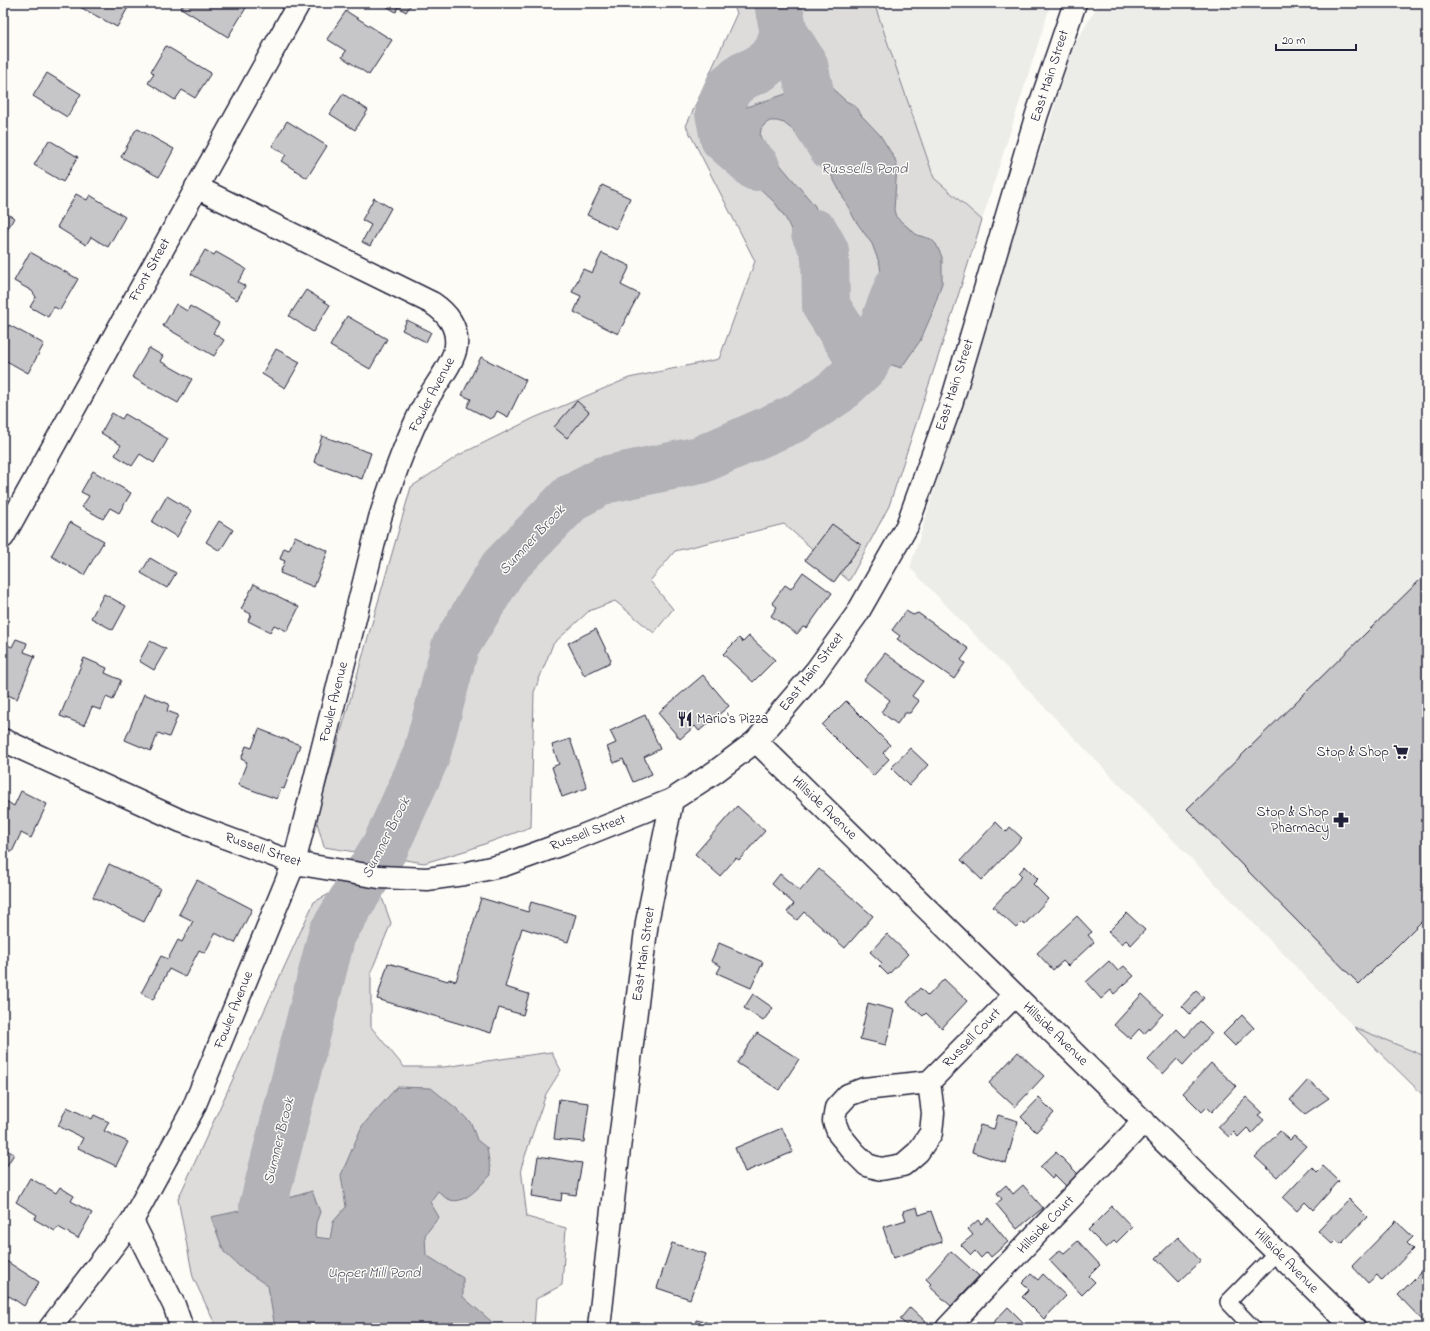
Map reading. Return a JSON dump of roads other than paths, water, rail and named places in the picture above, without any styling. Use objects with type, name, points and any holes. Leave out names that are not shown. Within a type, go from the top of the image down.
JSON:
[{"type":"street","name":"Front Street","points":[[3,537],[299,3]]},
{"type":"street","name":"East Main Street","points":[[599,1328],[616,1173],[647,922],[672,800],[715,772],[756,741],[816,671],[857,614],[907,526],[952,401],[1037,114],[1075,3]]},
{"type":"street","name":"Fowler Avenue","points":[[50,1328],[132,1221],[193,1109],[294,863],[380,518],[397,467],[423,407],[453,357],[456,346],[452,323],[447,315],[432,303],[196,187]]},
{"type":"street","name":"Russell Street","points":[[3,740],[181,821],[294,863],[379,877],[427,879],[464,874],[504,865],[562,844],[672,800]]},
{"type":"street","name":"Hillside Avenue","points":[[756,741],[1354,1328]]},
{"type":"street","name":"Russell Court","points":[[929,1082],[1015,995]]},
{"type":"street","points":[[929,1082],[933,1113],[931,1133],[918,1152],[903,1165],[881,1168],[867,1164],[853,1151],[839,1134],[834,1121],[836,1108],[848,1095],[864,1089],[929,1082]]},
{"type":"street","name":"Hillside Court","points":[[948,1328],[1144,1121]]},
{"type":"street","points":[[132,1221],[174,1305],[182,1328]]},
{"type":"lane","points":[[1253,1328],[1228,1302],[1277,1252]]},
{"type":"water","name":"Russells Pond","points":[[828,80],[836,92],[858,109],[861,115],[880,135],[895,159],[897,166],[894,210],[896,217],[917,235],[931,239],[936,244],[942,257],[942,283],[931,316],[920,341],[901,368],[889,364],[877,357],[866,333],[865,326],[878,298],[881,277],[880,265],[872,244],[855,220],[827,167],[810,146],[784,123],[770,121],[761,129],[760,136],[766,148],[815,206],[821,225],[830,243],[834,263],[833,290],[829,295],[816,296],[812,291],[797,242],[785,217],[775,203],[736,165],[720,144],[707,120]]},
{"type":"water","name":"Upper Mill Pond","points":[[397,1087],[431,1088],[456,1108],[471,1123],[477,1140],[487,1148],[491,1175],[471,1194],[460,1200],[454,1201],[444,1197],[438,1191],[430,1202],[439,1217],[425,1235],[426,1255],[463,1278],[463,1297],[492,1322],[493,1328],[275,1328],[268,1286],[240,1267],[224,1252],[211,1217],[263,1206],[312,1191],[320,1212],[316,1223],[315,1237],[330,1239],[333,1222],[346,1207],[341,1175],[362,1126]]},
{"type":"waterway","name":"Sumner Brook","points":[[778,3],[784,33],[804,65],[817,124],[832,147]]},
{"type":"waterway","points":[[756,167],[724,138],[719,113],[729,87],[743,76],[759,69],[776,55],[784,33]]},
{"type":"waterway","points":[[815,233],[825,251],[826,306],[864,366]]},
{"type":"waterway","name":"Sumner Brook","points":[[320,1328],[263,1206],[332,934],[386,845],[426,756],[455,647],[503,568],[572,497],[604,480],[700,460],[796,418],[836,392],[864,366],[879,336],[898,287]]},
{"type":"place","name":"Mario's Pizza","points":[[685,719]]},
{"type":"place","name":"Stop & Shop","points":[[1401,752]]},
{"type":"place","name":"Stop & Shop Pharmacy","points":[[1341,820]]}]
